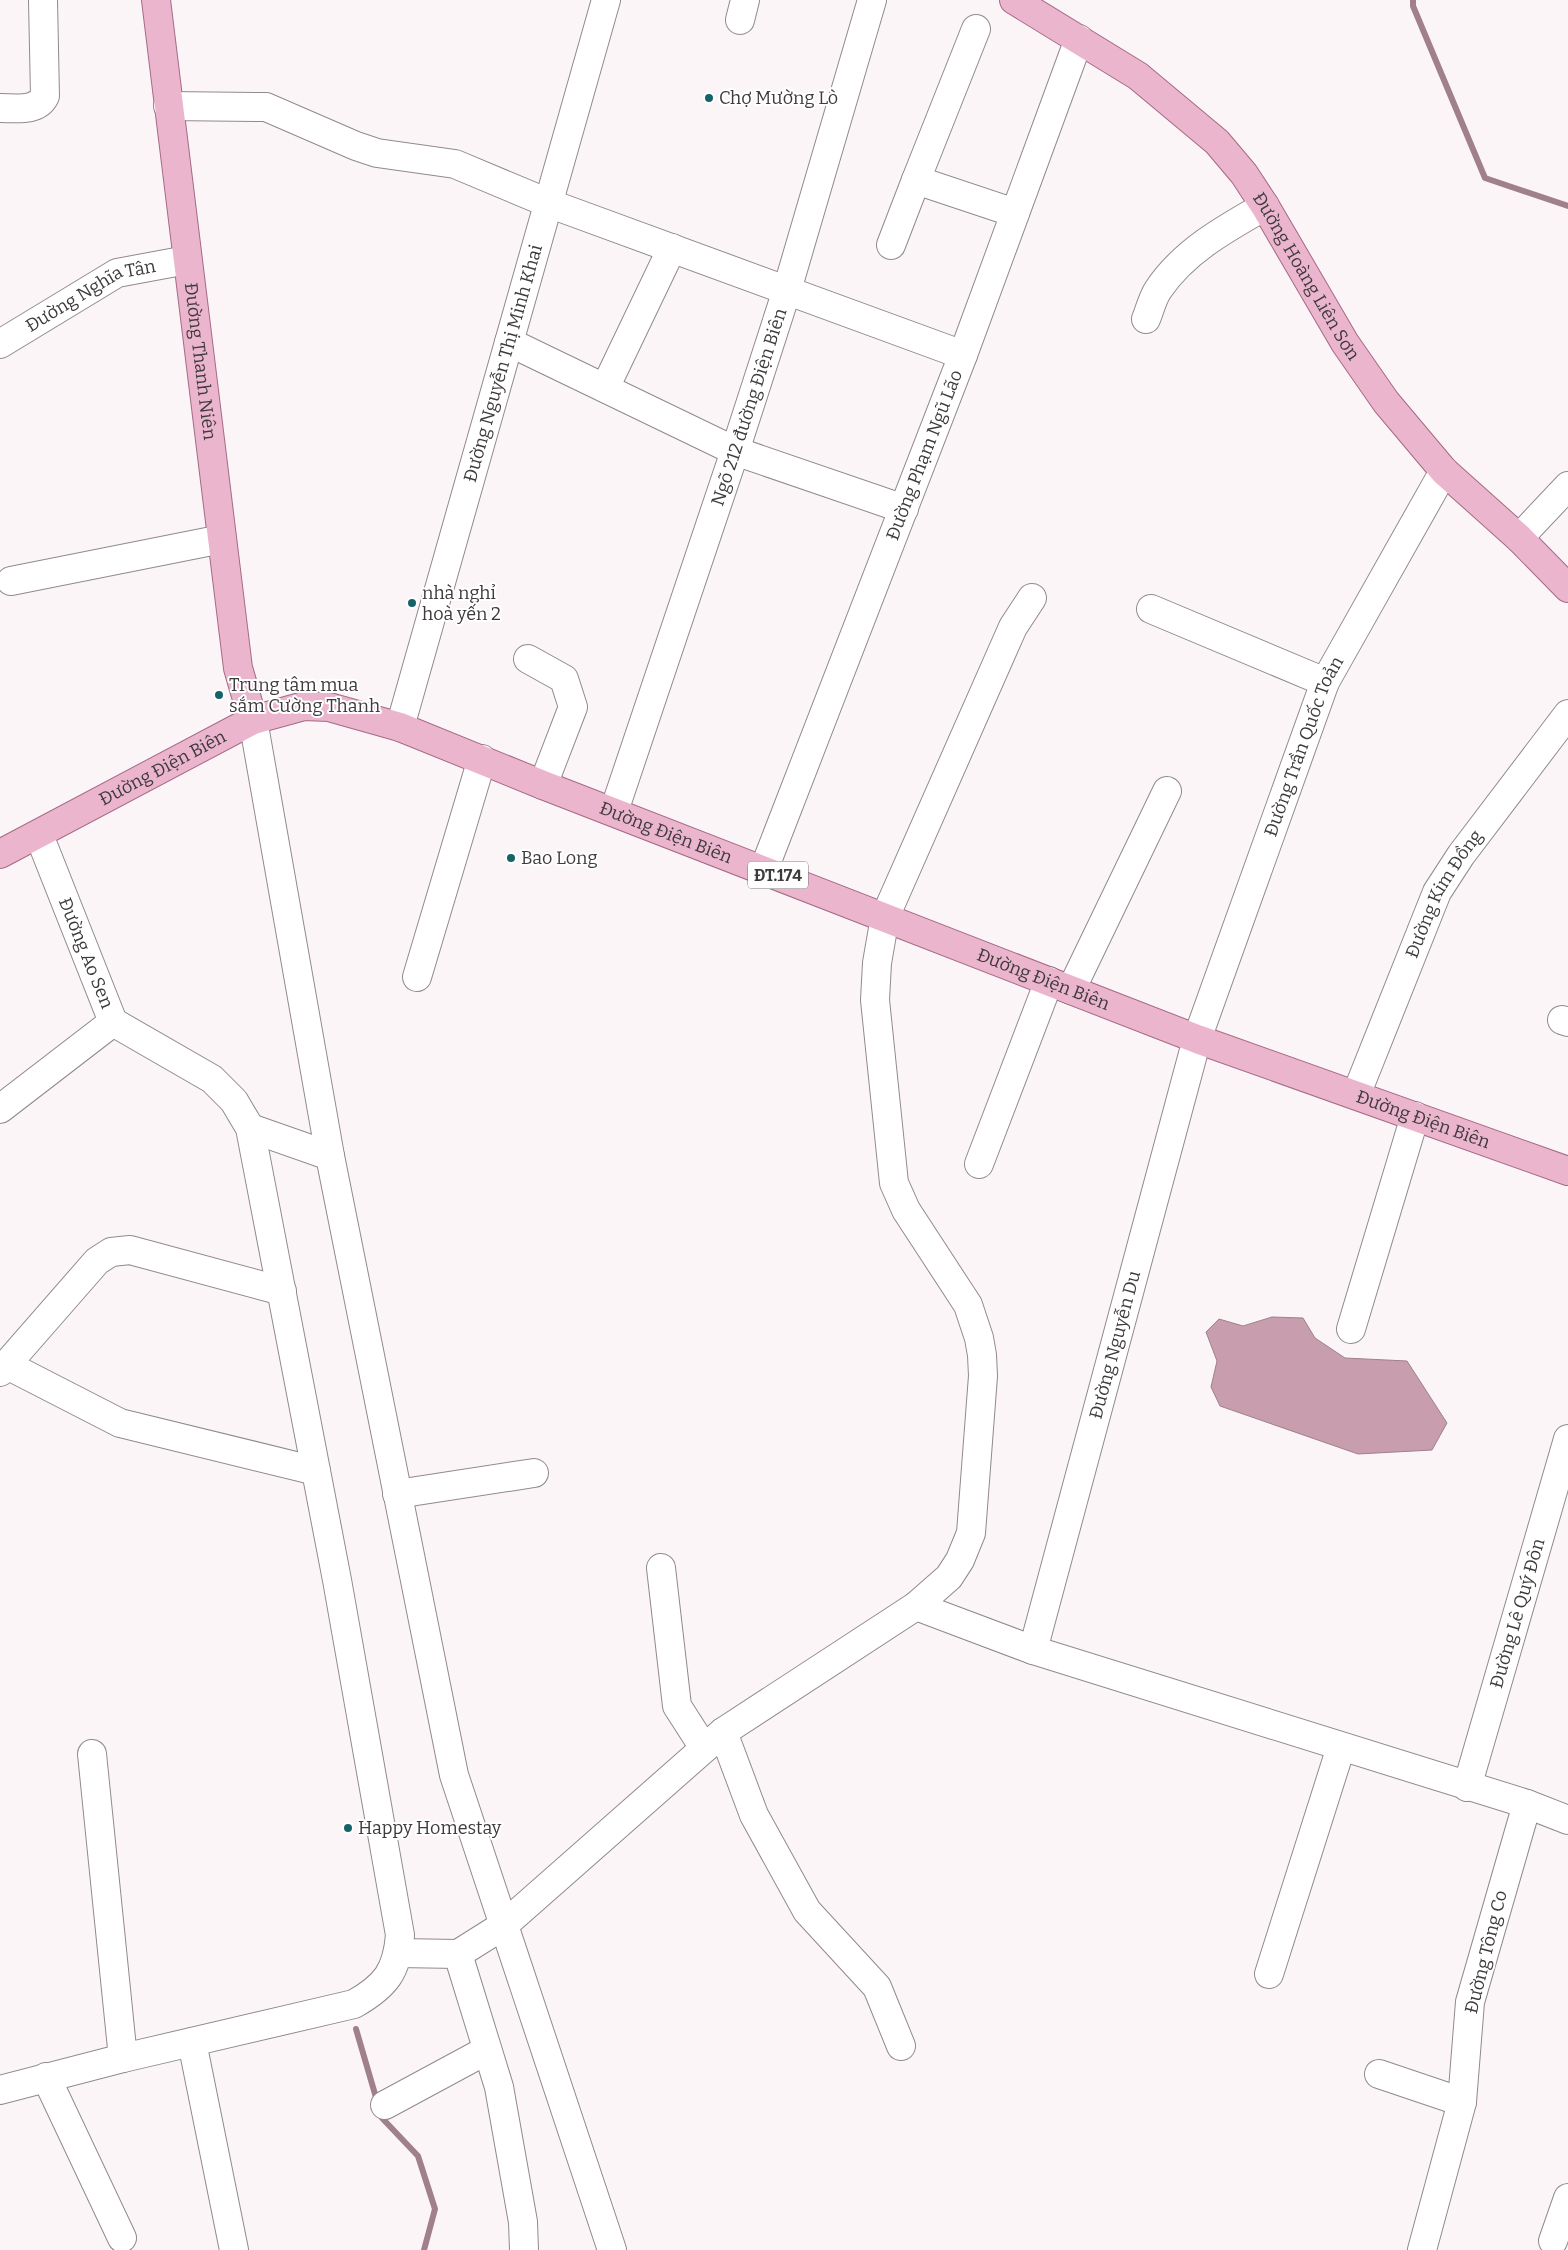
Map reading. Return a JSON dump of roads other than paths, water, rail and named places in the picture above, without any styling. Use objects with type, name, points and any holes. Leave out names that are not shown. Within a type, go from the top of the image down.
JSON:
[{"type":"main road","name":"Đường Thanh Niên","points":[[156,0],[186,260],[238,668],[254,720]]},
{"type":"main road","name":"Đường Hoàng Liên Sơn","points":[[1014,0],[1138,76],[1217,142],[1244,174],[1265,206],[1345,343],[1386,402],[1444,471],[1519,538],[1568,588]]},
{"type":"main road","name":"Đường Điện Biên","points":[[0,854],[254,720],[304,706],[329,707],[400,727],[543,785],[614,810],[1197,1039],[1356,1096],[1566,1165]]},
{"type":"street","points":[[0,108],[36,107],[42,103],[45,96],[43,0]]},
{"type":"street","name":"Đường Nguyễn Thị Minh Khai","points":[[400,727],[606,0]]},
{"type":"street","name":"Ngõ 212 đường Điện Biên","points":[[614,810],[736,451],[787,290],[872,0]]},
{"type":"street","points":[[891,245],[976,29]]},
{"type":"street","name":"Đường Phạm Ngũ Lão","points":[[764,869],[963,355],[1079,39]]},
{"type":"street","points":[[168,106],[266,107],[356,146],[377,152],[455,164],[548,203],[963,355]]},
{"type":"street","points":[[916,180],[1015,213]]},
{"type":"street","points":[[1146,319],[1157,292],[1173,271],[1200,246],[1265,206]]},
{"type":"street","points":[[605,388],[672,248]]},
{"type":"street","name":"Đường Nghĩa Tân","points":[[0,344],[117,273],[186,260]]},
{"type":"street","points":[[509,342],[736,451],[904,509]]},
{"type":"street","name":"Đường Trần Quốc Toản","points":[[1197,1039],[1325,682],[1444,471]]},
{"type":"street","points":[[1519,538],[1568,486]]},
{"type":"street","points":[[11,580],[222,539]]},
{"type":"street","points":[[398,1953],[458,1954],[504,1925],[713,1740],[916,1606],[949,1577],[960,1560],[970,1533],[983,1376],[982,1355],[977,1330],[968,1305],[906,1210],[896,1190],[891,1172],[875,1000],[876,963],[885,917],[1012,627],[1032,598]]},
{"type":"street","points":[[1151,609],[1325,682]]},
{"type":"street","points":[[528,659],[564,679],[573,707],[543,785]]},
{"type":"street","name":"Đường Kim Đồng","points":[[1356,1096],[1438,892],[1461,854],[1568,714]]},
{"type":"street","points":[[254,720],[330,1156],[454,1775],[612,2250]]},
{"type":"street","points":[[416,977],[482,759]]},
{"type":"street","points":[[979,1164],[1060,985],[1167,791]]},
{"type":"street","name":"Đường Ao Sen","points":[[0,1109],[113,1022],[39,834]]},
{"type":"street","points":[[0,2090],[123,2058],[354,2004],[375,1993],[389,1976],[398,1953],[400,1934],[338,1580],[250,1128],[234,1101],[212,1079],[113,1022]]},
{"type":"street","name":"Đường Nguyễn Du","points":[[1033,1650],[1197,1039]]},
{"type":"street","points":[[1351,1328],[1415,1116]]},
{"type":"street","points":[[250,1128],[330,1156]]},
{"type":"street","points":[[282,1291],[130,1250],[111,1252],[97,1261],[4,1369],[120,1423],[316,1471]]},
{"type":"street","name":"Đường Lê Quý Đôn","points":[[1467,1787],[1567,1447]]},
{"type":"street","points":[[397,1494],[534,1473]]},
{"type":"street","points":[[661,1568],[677,1706],[713,1740],[807,1911],[877,1987],[901,2046]]},
{"type":"street","points":[[916,1606],[1033,1650],[1467,1787],[1527,1804],[1568,1820]]},
{"type":"street","points":[[1269,1974],[1341,1747]]},
{"type":"street","points":[[92,1754],[123,2058]]},
{"type":"street","name":"Đường Tông Co","points":[[1422,2250],[1462,2102],[1470,2002],[1527,1804]]},
{"type":"street","points":[[458,1954],[499,2087],[523,2222],[524,2250]]},
{"type":"street","points":[[192,2042],[234,2250]]},
{"type":"street","points":[[385,2105],[487,2050]]},
{"type":"street","points":[[1379,2074],[1462,2102]]},
{"type":"street","points":[[46,2077],[122,2238]]},
{"type":"street","points":[[1554,2241],[1568,2198]]},
{"type":"waterway","points":[[1413,0],[1413,6],[1485,178],[1568,206]]},
{"type":"waterway","points":[[356,2029],[382,2118],[418,2156],[435,2209],[424,2250]]},
{"type":"place","name":"Chợ Mường Lò","points":[[709,98]]},
{"type":"place","name":"nhà nghỉ hoà yến 2","points":[[412,603]]},
{"type":"place","name":"Trung tâm mua sắm Cường Thanh","points":[[219,695]]},
{"type":"place","name":"Bao Long","points":[[511,858]]},
{"type":"place","name":"Happy Homestay","points":[[348,1828]]}]
